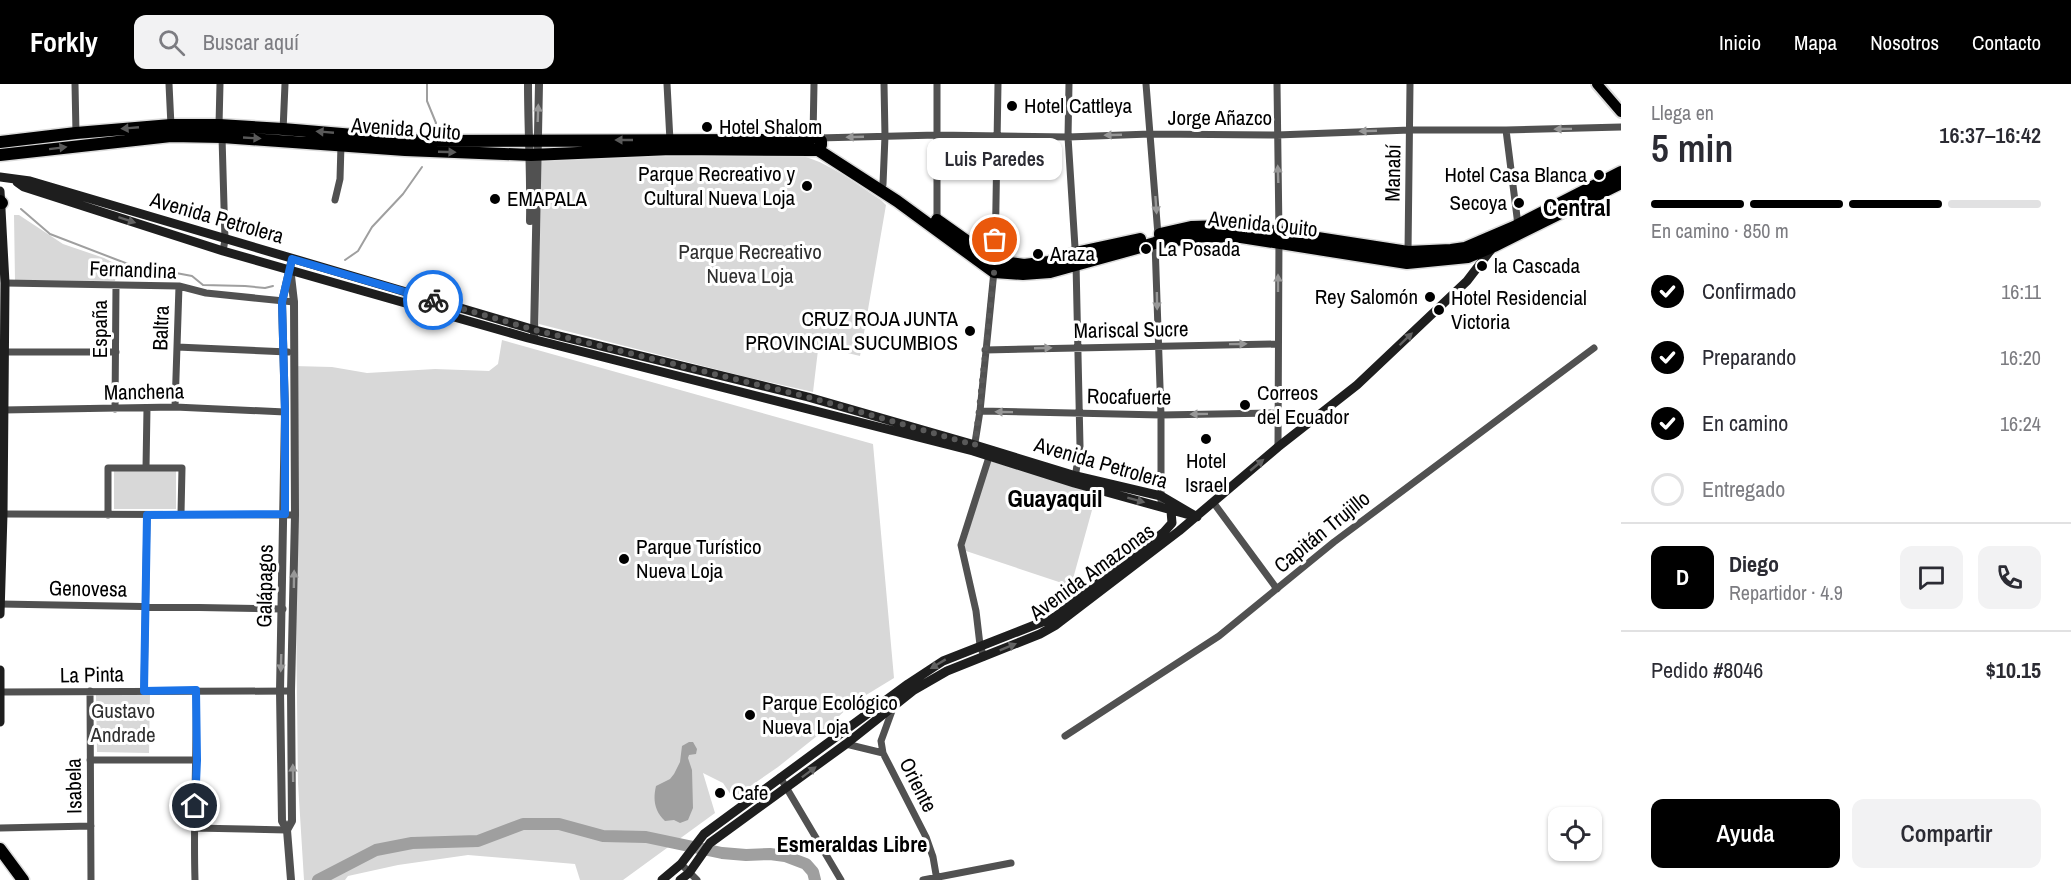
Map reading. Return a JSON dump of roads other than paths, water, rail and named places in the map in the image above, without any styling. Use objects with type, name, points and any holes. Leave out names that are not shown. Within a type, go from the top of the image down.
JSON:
[{"type":"highway","name":"Avenida Quito","points":[[0,155],[171,131]]},
{"type":"highway","name":"Avenida Quito","points":[[0,142],[76,133],[220,131],[424,141],[670,145],[815,143]]},
{"type":"highway","name":"Avenida Quito","points":[[283,134],[341,145],[439,152],[534,154],[670,145]]},
{"type":"highway","points":[[815,143],[883,184],[994,267]]},
{"type":"highway","points":[[815,143],[897,201],[935,223]]},
{"type":"highway","name":"Avenida Quito","points":[[1408,257],[1465,248],[1518,225],[1621,172]]},
{"type":"highway","name":"Avenida Quito","points":[[994,267],[1023,274],[1050,272],[1076,258],[1157,239],[1204,236],[1279,238],[1408,257],[1468,257],[1621,183]]},
{"type":"highway","points":[[0,849],[22,880]]},
{"type":"main road","points":[[1597,84],[1621,112]]},
{"type":"main road","name":"Avenida Petrolera","points":[[0,177],[30,181],[532,333]]},
{"type":"main road","name":"Avenida Petrolera","points":[[13,179],[24,187],[223,251],[532,333],[808,397],[1171,511],[1197,516]]},
{"type":"main road","points":[[0,614],[5,283],[1,199]]},
{"type":"main road","name":"Avenida Amazonas","points":[[680,880],[710,843],[846,744],[894,704],[947,671],[1040,634],[1056,625],[1197,516],[1278,447],[1357,385],[1467,281],[1494,246]]},
{"type":"main road","name":"Avenida Petrolera","points":[[974,448],[989,457],[1075,480],[1161,496],[1197,516]]},
{"type":"main road","name":"Avenida Amazonas","points":[[662,880],[683,860],[704,834],[908,684],[943,661],[1055,617],[1164,532],[1172,523],[1171,511]]},
{"type":"main road","points":[[0,670],[0,722]]},
{"type":"street","points":[[75,84],[76,133]]},
{"type":"street","points":[[169,84],[171,131]]},
{"type":"street","points":[[220,84],[225,240],[223,251]]},
{"type":"street","points":[[283,134],[285,84]]},
{"type":"street","points":[[528,84],[534,154],[532,333]]},
{"type":"street","points":[[532,141],[539,84]]},
{"type":"street","points":[[667,84],[670,145]]},
{"type":"street","points":[[814,84],[815,143]]},
{"type":"street","points":[[883,184],[884,84]]},
{"type":"street","points":[[935,223],[937,84]]},
{"type":"street","points":[[974,448],[980,411],[994,267],[998,84]]},
{"type":"street","points":[[1069,84],[1068,137],[1076,258],[1080,446],[1075,480]]},
{"type":"street","points":[[1146,84],[1157,239],[1161,507]]},
{"type":"street","points":[[1277,84],[1278,447]]},
{"type":"street","name":"Manabí","points":[[1408,257],[1410,84]]},
{"type":"street","name":"Jorge Añazco","points":[[815,143],[885,136],[1277,135],[1410,130],[1621,127]]},
{"type":"street","points":[[1506,130],[1518,225]]},
{"type":"street","points":[[335,200],[340,179],[341,145]]},
{"type":"street","name":"Galápagos","points":[[291,880],[286,831],[282,821],[280,691],[285,514],[282,302],[292,259]]},
{"type":"street","name":"Galápagos","points":[[286,831],[292,820],[291,691],[295,514],[294,302],[290,270]]},
{"type":"street","name":"Fernandina","points":[[5,283],[179,286],[206,293],[294,302]]},
{"type":"street","name":"España","points":[[115,409],[116,285]]},
{"type":"street","name":"Baltra","points":[[175,407],[179,286]]},
{"type":"street","name":"Mariscal Sucre","points":[[985,350],[1278,344]]},
{"type":"street","points":[[177,346],[293,353]]},
{"type":"street","name":"Capitán Trujillo","points":[[1065,736],[1219,636],[1388,500],[1594,348]]},
{"type":"street","points":[[3,352],[116,352]]},
{"type":"street","name":"Manchena","points":[[3,410],[175,407],[285,412]]},
{"type":"street","points":[[146,468],[147,408]]},
{"type":"street","name":"Rocafuerte","points":[[980,411],[1161,415],[1278,413]]},
{"type":"street","points":[[984,657],[961,545],[989,457]]},
{"type":"street","points":[[108,515],[108,468],[182,468],[181,514]]},
{"type":"street","points":[[1213,502],[1277,589]]},
{"type":"street","points":[[3,514],[295,514]]},
{"type":"street","points":[[144,691],[147,515]]},
{"type":"street","name":"Genovesa","points":[[0,604],[283,609]]},
{"type":"street","points":[[195,880],[196,690]]},
{"type":"street","name":"Isabela","points":[[90,691],[91,880]]},
{"type":"street","name":"La Pinta","points":[[1,692],[291,691]]},
{"type":"street","name":"Oriente","points":[[894,704],[881,741],[883,753],[926,837],[937,879]]},
{"type":"street","points":[[846,744],[883,753]]},
{"type":"street","points":[[90,760],[197,760]]},
{"type":"street","points":[[780,777],[841,880]]},
{"type":"street","points":[[0,828],[91,826]]},
{"type":"street","points":[[194,828],[286,831]]},
{"type":"street","points":[[683,860],[697,880]]},
{"type":"street","points":[[923,880],[1011,863]]},
{"type":"waterway","points":[[427,84],[427,101],[436,123],[434,129]]},
{"type":"waterway","points":[[345,260],[358,251],[372,227],[403,194],[422,167]]},
{"type":"waterway","points":[[21,209],[50,234],[128,264],[192,276],[203,285],[265,288],[273,286]]},
{"type":"waterway","points":[[318,880],[376,850],[412,843],[478,841],[523,824],[559,824],[603,836],[646,837],[722,853],[785,856],[806,864],[813,872],[815,880]]},
{"type":"place","name":"Hotel Cattleya","points":[[1012,106]]},
{"type":"place","name":"Hotel Shalom","points":[[707,127]]},
{"type":"place","name":"Hotel Casa Blanca","points":[[1599,175]]},
{"type":"place","name":"Parque Recreativo y Cultural Nueva Loja","points":[[807,186]]},
{"type":"place","name":"EMAPALA","points":[[495,199]]},
{"type":"place","name":"Secoya","points":[[1519,203]]},
{"type":"place","name":"Luis Paredes","points":[[995,240]]},
{"type":"place","name":"La Posada","points":[[1146,249]]},
{"type":"place","name":"Araza","points":[[1038,254]]},
{"type":"place","name":"la Cascada","points":[[1482,266]]},
{"type":"place","name":"Rey Salomón","points":[[1430,297]]},
{"type":"place","name":"Hotel Residencial Victoria","points":[[1439,310]]},
{"type":"place","name":"CRUZ ROJA JUNTA PROVINCIAL SUCUMBIOS","points":[[970,331]]},
{"type":"place","name":"Correos del Ecuador","points":[[1245,405]]},
{"type":"place","name":"Hotel Israel","points":[[1206,439]]},
{"type":"place","name":"Parque Turístico Nueva Loja","points":[[624,559]]},
{"type":"place","name":"Parque Ecológico Nueva Loja","points":[[750,715]]},
{"type":"place","name":"Cafe","points":[[720,793]]},
{"type":"district","name":"Central","points":[[1577,208]]},
{"type":"district","name":"Guayaquil","points":[[1055,499]]},
{"type":"district","name":"Esmeraldas Libre","points":[[852,844]]},
{"type":"park label","name":"Parque Recreativo Nueva Loja","points":[[750,264]]},
{"type":"park label","name":"Gustavo Andrade","points":[[123,723]]}]
